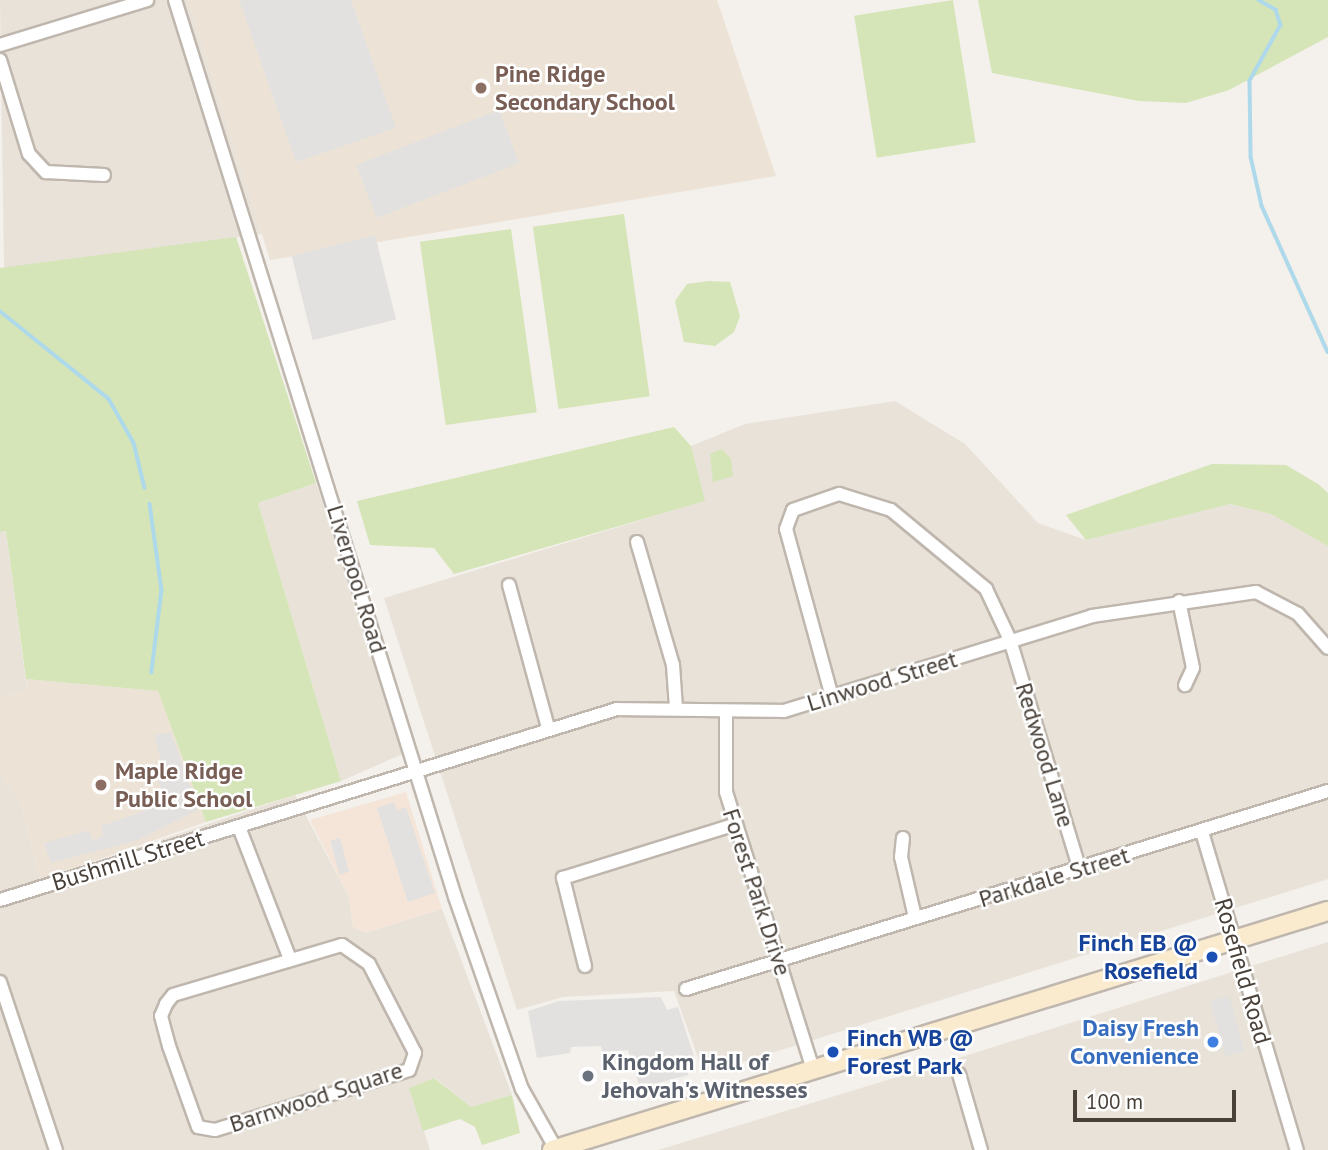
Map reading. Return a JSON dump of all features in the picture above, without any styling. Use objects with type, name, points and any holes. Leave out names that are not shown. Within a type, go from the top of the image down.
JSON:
[{"type":"main road","points":[[555,1150],[812,1067],[1328,911]]},
{"type":"street","points":[[0,45],[146,0]]},
{"type":"street","name":"Liverpool Road","points":[[175,0],[494,1015],[522,1089],[555,1150]]},
{"type":"street","points":[[0,60],[29,154],[46,172],[104,175]]},
{"type":"street","name":"Redwood Lane","points":[[832,697],[786,529],[793,510],[815,499],[869,498],[891,510],[986,589],[1010,640],[1080,870]]},
{"type":"street","points":[[637,542],[673,665],[676,708]]},
{"type":"street","points":[[509,585],[548,728]]},
{"type":"street","name":"Linwood Street","points":[[416,771],[548,728],[617,709],[676,708],[726,713],[784,711],[1092,616],[1179,601],[1256,592],[1298,614],[1328,648]]},
{"type":"street","points":[[1179,601],[1194,668],[1185,685]]},
{"type":"street","name":"Forest Park Drive","points":[[726,713],[726,792],[812,1067]]},
{"type":"street","name":"Bushmill Street","points":[[0,900],[416,771]]},
{"type":"street","name":"Parkdale Street","points":[[686,989],[915,917],[1080,870],[1328,791]]},
{"type":"street","points":[[585,966],[563,878],[736,824]]},
{"type":"street","points":[[239,827],[290,959]]},
{"type":"street","name":"Rosefield Road","points":[[1202,832],[1297,1150]]},
{"type":"street","points":[[903,838],[901,857],[915,917]]},
{"type":"street","name":"Barnwood Square","points":[[342,944],[355,948],[415,1053],[412,1067],[215,1130],[198,1127],[161,1016],[166,1004],[173,995],[290,959],[342,944]]},
{"type":"street","points":[[0,982],[56,1150]]},
{"type":"street","points":[[959,1074],[981,1150]]},
{"type":"shaded area","points":[[0,0],[188,0],[262,234],[4,268]]},
{"type":"shaded area","name":"Pine Ridge Secondary School","points":[[188,0],[717,0],[776,176],[270,260]]},
{"type":"shaded area","points":[[239,0],[351,0],[396,128],[296,162]]},
{"type":"shaded area","points":[[499,110],[519,163],[377,218],[356,165]]},
{"type":"shaded area","points":[[375,235],[396,319],[313,340],[292,256]]},
{"type":"shaded area","points":[[895,401],[965,444],[1038,523],[1086,540],[1229,504],[1271,514],[1328,546],[1328,879],[704,1074],[674,991],[563,997],[517,1010],[384,598],[704,501],[691,446],[745,424]]},
{"type":"shaded area","points":[[316,483],[405,753],[341,781],[258,503]]},
{"type":"shaded area","points":[[6,531],[27,690],[0,698],[0,532]]},
{"type":"shaded area","name":"Maple Ridge Public School","points":[[26,679],[158,691],[206,822],[40,880],[19,798],[0,773],[0,698],[27,690]]},
{"type":"shaded area","points":[[171,732],[198,810],[138,840],[51,863],[44,843],[89,830],[93,841],[103,835],[101,826],[173,801],[164,799],[158,778],[165,776],[154,735]]},
{"type":"shaded area","points":[[0,773],[19,798],[40,880],[295,795],[349,897],[353,927],[365,933],[442,909],[512,1095],[471,1107],[435,1078],[410,1088],[430,1150],[0,1150]]},
{"type":"shaded area","points":[[406,792],[442,909],[365,933],[353,927],[349,897],[310,820]]},
{"type":"shaded area","points":[[394,802],[397,810],[406,807],[435,893],[408,902],[377,808]]},
{"type":"shaded area","points":[[340,838],[349,872],[339,874],[330,841]]},
{"type":"shaded area","points":[[1328,942],[1328,1150],[658,1150],[930,1067]]},
{"type":"shaded area","points":[[1229,996],[1245,1051],[1225,1056],[1210,1002]]},
{"type":"shaded area","points":[[661,997],[667,1010],[678,1007],[696,1063],[687,1066],[688,1075],[640,1088],[628,1050],[602,1052],[601,1046],[571,1047],[570,1053],[537,1058],[528,1011],[559,1001]]},
{"type":"green space","points":[[953,0],[976,142],[877,158],[854,16]]},
{"type":"green space","points":[[978,0],[1328,0],[1328,37],[1229,90],[1186,103],[1139,101],[992,73]]},
{"type":"green space","points":[[624,214],[650,396],[559,409],[533,227]]},
{"type":"green space","points":[[511,229],[537,412],[446,425],[420,242]]},
{"type":"green space","points":[[236,237],[316,483],[258,503],[341,781],[206,822],[158,691],[26,679],[6,531],[0,532],[0,268]]},
{"type":"green space","points":[[730,282],[740,316],[734,332],[715,346],[684,342],[675,301],[687,284]]},
{"type":"green space","points":[[674,427],[691,446],[705,501],[454,574],[434,548],[370,545],[357,501]]},
{"type":"green space","points":[[722,449],[731,459],[733,476],[713,482],[710,454]]},
{"type":"green space","points":[[1212,464],[1286,465],[1318,484],[1328,493],[1328,546],[1271,514],[1230,504],[1086,540],[1066,515]]},
{"type":"green space","points":[[434,1078],[471,1107],[512,1095],[520,1133],[482,1145],[475,1127],[460,1119],[423,1131],[409,1088]]},
{"type":"waterway","points":[[1259,0],[1276,10],[1281,25],[1250,81],[1251,157],[1262,206],[1328,352]]},
{"type":"waterway","points":[[0,311],[109,399],[134,443],[145,488]]},
{"type":"waterway","points":[[150,504],[162,590],[152,672]]},
{"type":"place","name":"Pine Ridge Secondary School","points":[[481,88]]},
{"type":"place","name":"Maple Ridge Public School","points":[[101,785]]},
{"type":"place","name":"Finch EB @ Rosefield","points":[[1212,957]]},
{"type":"place","name":"Daisy Fresh Convenience","points":[[1213,1042]]},
{"type":"place","name":"Finch WB @ Forest Park","points":[[833,1052]]},
{"type":"place","name":"Kingdom Hall of Jehovah's Witnesses","points":[[588,1076]]}]
